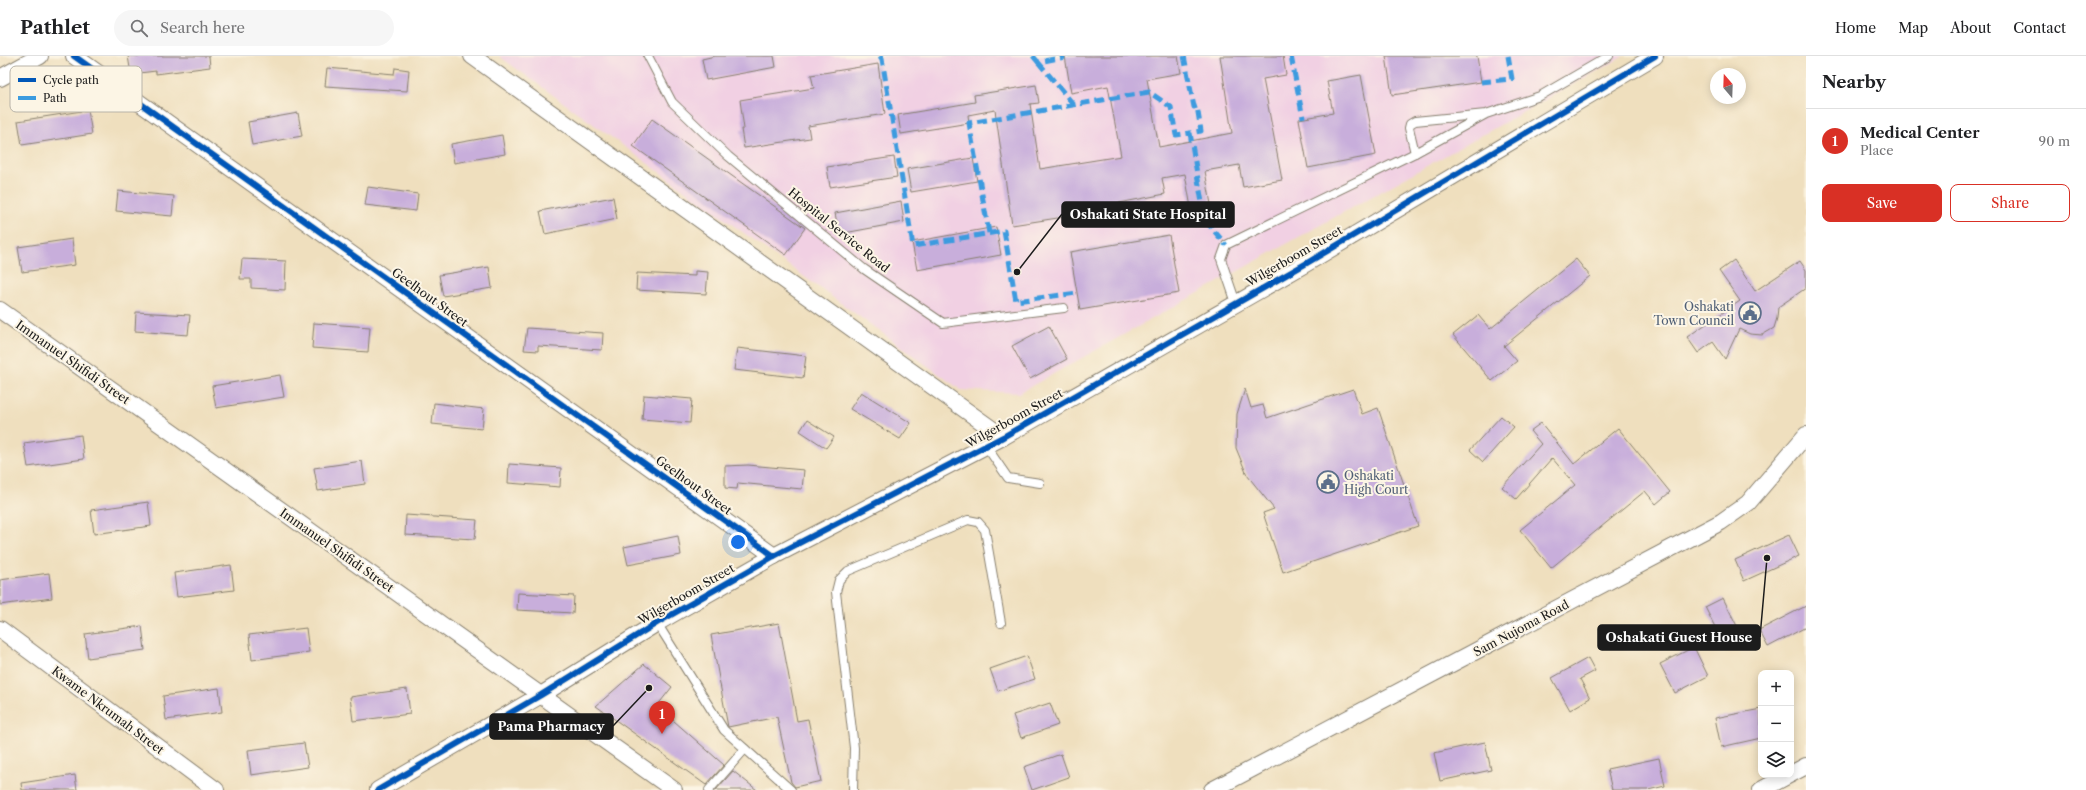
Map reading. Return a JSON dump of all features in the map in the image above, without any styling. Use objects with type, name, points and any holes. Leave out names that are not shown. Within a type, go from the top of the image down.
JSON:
[{"type":"street","points":[[22,66],[40,56]]},
{"type":"street","name":"Geelhout Street","points":[[74,56],[88,66]]},
{"type":"street","points":[[472,56],[1003,437]]},
{"type":"street","name":"Wilgerboom Street","points":[[378,790],[541,695],[657,623],[774,556],[1003,437],[1236,303],[1655,56]]},
{"type":"street","points":[[0,78],[10,72]]},
{"type":"street","name":"Geelhout Street","points":[[142,105],[774,556]]},
{"type":"street","name":"Immanuel Shifidi Street","points":[[0,310],[674,790]]},
{"type":"street","name":"Sam Nujoma Road","points":[[1212,790],[1721,522],[1748,503],[1805,440]]},
{"type":"street","name":"Kwame Nkrumah Street","points":[[0,629],[216,790]]},
{"type":"street","points":[[1794,772],[1806,766]]},
{"type":"street","points":[[1761,790],[1783,778]]},
{"type":"lane","name":"Hospital Service Road","points":[[648,56],[672,102],[728,156],[864,269],[943,323],[1064,308]]},
{"type":"lane","points":[[1236,303],[1221,259],[1226,245],[1415,153],[1486,114],[1540,96],[1609,56]]},
{"type":"lane","points":[[1415,153],[1409,128],[1410,124],[1415,121],[1486,114]]},
{"type":"lane","points":[[986,446],[1008,478],[1040,483]]},
{"type":"lane","points":[[853,790],[854,748],[836,592],[839,580],[848,571],[968,520],[978,522],[985,530],[1001,623]]},
{"type":"lane","points":[[657,623],[724,730],[791,790]]},
{"type":"lane","points":[[710,790],[745,749]]},
{"type":"shaded area","points":[[499,56],[1624,56],[1019,393],[961,390]]},
{"type":"building","points":[[128,56],[209,56],[210,67],[156,74],[156,71],[142,73],[142,66],[130,66]]},
{"type":"building","points":[[715,56],[774,56],[776,67],[706,80],[702,59]]},
{"type":"building","points":[[1065,56],[1178,56],[1181,73],[1147,79],[1159,147],[1232,133],[1220,56],[1283,56],[1286,75],[1263,79],[1282,180],[1243,187],[1239,165],[1205,171],[1212,210],[1192,213],[1185,174],[1162,178],[1165,194],[1109,205],[1110,210],[1012,225],[995,110],[968,115],[969,123],[901,134],[898,115],[975,102],[974,95],[1036,85],[1039,103],[1030,104],[1040,169],[1121,156],[1108,86],[1071,93]]},
{"type":"building","points":[[1386,56],[1477,56],[1481,82],[1392,95]]},
{"type":"building","points":[[878,64],[885,114],[808,126],[810,138],[744,148],[741,129],[744,129],[740,100],[814,88],[811,75]]},
{"type":"building","points":[[327,68],[394,74],[395,68],[409,70],[407,91],[325,86]]},
{"type":"building","points":[[1361,75],[1376,155],[1308,168],[1299,119],[1333,113],[1327,81]]},
{"type":"building","points":[[75,112],[88,112],[92,134],[22,145],[18,121]]},
{"type":"building","points":[[298,113],[302,136],[252,145],[248,122]]},
{"type":"building","points":[[652,119],[805,228],[786,255],[633,146]]},
{"type":"building","points":[[502,135],[505,154],[454,163],[451,144]]},
{"type":"building","points":[[894,157],[897,177],[830,187],[827,167]]},
{"type":"building","points":[[973,158],[977,181],[911,192],[907,169]]},
{"type":"building","points":[[368,187],[418,194],[416,211],[365,205]]},
{"type":"building","points":[[118,191],[174,196],[172,216],[116,211]]},
{"type":"building","points":[[613,197],[617,219],[545,234],[540,211]]},
{"type":"building","points":[[901,201],[904,222],[839,234],[835,213]]},
{"type":"building","points":[[996,227],[1001,255],[917,270],[912,242]]},
{"type":"building","points":[[1169,235],[1179,293],[1080,310],[1070,252]]},
{"type":"building","points":[[72,239],[75,265],[22,272],[18,247]]},
{"type":"building","points":[[242,259],[286,261],[285,290],[251,288],[251,279],[240,279]]},
{"type":"building","points":[[1576,259],[1590,276],[1504,346],[1517,361],[1492,381],[1453,335],[1478,315],[1490,329]]},
{"type":"building","name":"Oshakati Town Council","points":[[1734,260],[1755,291],[1800,261],[1806,270],[1806,288],[1778,307],[1774,328],[1762,335],[1750,334],[1739,329],[1725,359],[1713,342],[1698,353],[1687,337],[1740,301],[1719,271]]},
{"type":"building","points":[[489,267],[492,288],[443,296],[439,275]]},
{"type":"building","points":[[695,271],[708,272],[706,294],[636,290],[637,273],[695,276]]},
{"type":"building","points":[[136,312],[190,315],[188,335],[135,331]]},
{"type":"building","points":[[314,323],[370,327],[368,352],[312,348]]},
{"type":"building","points":[[1049,326],[1067,359],[1030,379],[1012,346]]},
{"type":"building","points":[[527,328],[603,333],[602,350],[538,346],[538,351],[524,350]]},
{"type":"building","points":[[737,348],[806,356],[803,378],[734,370]]},
{"type":"building","points":[[280,375],[284,397],[216,408],[212,386]]},
{"type":"building","name":"Oshakati High Court","points":[[1245,389],[1251,408],[1263,405],[1267,418],[1353,389],[1362,414],[1378,408],[1418,526],[1283,572],[1263,513],[1274,509],[1247,475],[1236,448],[1237,414]]},
{"type":"building","points":[[861,392],[911,423],[900,439],[850,409]]},
{"type":"building","points":[[644,395],[692,399],[690,423],[642,419]]},
{"type":"building","points":[[434,403],[484,409],[482,429],[432,424]]},
{"type":"building","points":[[1501,416],[1514,427],[1483,462],[1470,450]]},
{"type":"building","points":[[807,420],[834,437],[826,448],[800,431]]},
{"type":"building","points":[[1541,423],[1574,464],[1618,428],[1670,492],[1656,504],[1645,491],[1551,568],[1520,530],[1575,485],[1552,458],[1516,499],[1502,487],[1541,444],[1530,431]]},
{"type":"building","points":[[81,435],[84,459],[28,467],[24,443]]},
{"type":"building","points":[[362,461],[365,484],[318,491],[314,468]]},
{"type":"building","points":[[509,464],[561,468],[560,487],[508,483]]},
{"type":"building","points":[[748,465],[804,470],[802,489],[738,483],[737,489],[725,488],[725,466]]},
{"type":"building","points":[[148,502],[151,526],[94,534],[91,510]]},
{"type":"building","points":[[406,515],[477,520],[475,539],[405,535]]},
{"type":"building","points":[[1789,535],[1799,556],[1744,581],[1735,560]]},
{"type":"building","points":[[678,536],[681,555],[628,565],[624,547]]},
{"type":"building","points":[[231,565],[234,590],[177,597],[174,573]]},
{"type":"building","points":[[49,573],[52,598],[0,605],[0,580]]},
{"type":"building","points":[[518,593],[574,596],[573,613],[517,610]]},
{"type":"building","points":[[1723,598],[1741,634],[1723,643],[1705,607]]},
{"type":"building","points":[[1806,606],[1806,627],[1768,647],[1759,630]]},
{"type":"building","points":[[779,623],[797,721],[808,719],[821,781],[795,787],[791,782],[777,717],[728,727],[711,635]]},
{"type":"building","points":[[142,626],[145,650],[88,658],[85,634]]},
{"type":"building","points":[[306,628],[309,652],[252,660],[249,635]]},
{"type":"building","points":[[1694,647],[1708,676],[1675,693],[1660,664]]},
{"type":"building","points":[[1027,656],[1035,679],[998,691],[990,669]]},
{"type":"building","points":[[1588,658],[1595,671],[1580,679],[1590,698],[1570,710],[1552,678]]},
{"type":"building","points":[[644,664],[672,687],[657,706],[724,765],[706,785],[596,706]]},
{"type":"building","points":[[219,688],[222,712],[166,720],[163,696]]},
{"type":"building","points":[[407,689],[410,714],[353,721],[350,697]]},
{"type":"building","points":[[1050,703],[1058,725],[1021,738],[1013,715]]},
{"type":"building","points":[[1758,710],[1758,739],[1721,747],[1715,718]]},
{"type":"building","points":[[1485,742],[1491,770],[1440,781],[1434,753]]},
{"type":"building","points":[[304,743],[308,767],[251,775],[248,750]]},
{"type":"building","points":[[1061,754],[1069,777],[1032,790],[1024,767]]},
{"type":"building","points":[[1659,758],[1665,786],[1648,790],[1612,790],[1607,769]]},
{"type":"building","points":[[733,771],[757,790],[716,790]]},
{"type":"building","points":[[75,775],[77,790],[22,790],[21,783]]},
{"type":"marked path","points":[[880,56],[882,59],[913,246],[1004,231],[1016,301],[1077,293]]},
{"type":"marked path","points":[[1033,56],[1038,62],[1065,57]]},
{"type":"marked path","points":[[1184,56],[1194,107],[1197,106],[1201,131],[1190,133],[1205,220],[1226,245]]},
{"type":"marked path","points":[[1291,56],[1303,118]]},
{"type":"marked path","points":[[1481,82],[1512,79],[1508,56]]},
{"type":"marked path","points":[[1038,62],[1074,105]]},
{"type":"marked path","points":[[989,233],[969,123],[1149,92],[1171,107],[1176,135],[1190,133]]},
{"type":"cycle path","points":[[74,56],[88,66]]},
{"type":"cycle path","points":[[378,790],[541,695],[657,623],[774,556],[1003,437],[1307,263],[1655,56]]},
{"type":"cycle path","points":[[142,105],[774,556]]},
{"type":"place","name":"Oshakati State Hospital","points":[[1017,272]]},
{"type":"place","name":"Oshakati Town Council","points":[[1750,313]]},
{"type":"place","name":"Oshakati High Court","points":[[1328,482]]},
{"type":"place","name":"Oshakati Guest House","points":[[1767,558]]},
{"type":"place","name":"Pama Pharmacy","points":[[649,688]]},
{"type":"place","name":"Medical Center","points":[[662,734]]}]
